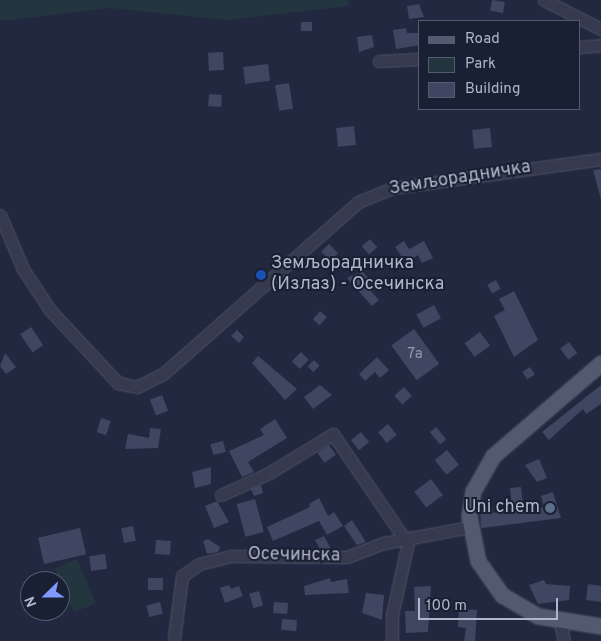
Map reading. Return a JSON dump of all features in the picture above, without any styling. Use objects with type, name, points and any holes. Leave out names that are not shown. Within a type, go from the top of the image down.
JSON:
[{"type":"main road","points":[[601,363],[493,456],[473,491],[469,527],[478,561],[492,584],[516,606],[560,622],[601,626]]},
{"type":"street","points":[[544,0],[601,29]]},
{"type":"street","points":[[581,47],[601,45]]},
{"type":"street","points":[[379,61],[418,59]]},
{"type":"street","name":"Земљорадничка","points":[[0,215],[23,269],[50,310],[118,382],[137,387],[170,368],[358,202],[392,188],[601,159]]},
{"type":"street","points":[[221,495],[269,473],[333,434],[406,538],[392,615],[392,641]]},
{"type":"street","name":"Осечинска","points":[[174,638],[182,576],[199,564],[232,556],[347,557],[406,538],[469,527]]},
{"type":"street","points":[[560,622],[564,641]]},
{"type":"green space","points":[[0,0],[349,0],[348,6],[227,20],[110,8],[0,21]]},
{"type":"green space","points":[[77,559],[96,603],[74,613],[70,604],[70,571],[56,571],[55,568]]},
{"type":"building","points":[[492,0],[505,2],[503,13],[490,11]]},
{"type":"building","points":[[419,4],[424,17],[409,19],[407,6]]},
{"type":"building","points":[[301,22],[312,22],[312,31],[301,31]]},
{"type":"building","points":[[406,28],[407,33],[418,33],[418,45],[396,49],[393,30]]},
{"type":"building","points":[[372,35],[374,47],[359,52],[357,37]]},
{"type":"building","points":[[223,52],[224,70],[209,71],[208,53]]},
{"type":"building","points":[[268,64],[270,81],[245,84],[243,67]]},
{"type":"building","points":[[289,83],[293,109],[279,111],[275,85]]},
{"type":"building","points":[[209,94],[222,95],[221,107],[208,106]]},
{"type":"building","points":[[354,126],[356,145],[338,147],[336,128]]},
{"type":"building","points":[[490,128],[492,147],[474,149],[472,130]]},
{"type":"building","points":[[601,169],[601,200],[593,170]]},
{"type":"building","points":[[370,239],[377,247],[369,255],[362,246]]},
{"type":"building","points":[[404,241],[409,249],[424,241],[433,258],[422,263],[418,255],[406,263],[395,247]]},
{"type":"building","points":[[329,244],[338,253],[330,261],[321,252]]},
{"type":"building","points":[[362,271],[374,284],[369,289],[379,300],[372,306],[347,278]]},
{"type":"building","points":[[496,280],[501,289],[492,294],[487,285]]},
{"type":"building","points":[[514,291],[538,340],[514,357],[494,316],[505,310],[499,299]]},
{"type":"building","points":[[434,305],[441,318],[423,328],[416,314]]},
{"type":"building","points":[[320,311],[327,317],[320,325],[313,319]]},
{"type":"building","points":[[31,327],[43,345],[33,353],[20,334]]},
{"type":"building","points":[[414,329],[439,364],[417,380],[391,345]]},
{"type":"building","points":[[237,330],[244,337],[239,343],[231,336]]},
{"type":"building","points":[[480,332],[490,346],[475,357],[465,343]]},
{"type":"building","points":[[569,342],[577,353],[568,360],[560,348]]},
{"type":"building","points":[[301,352],[309,360],[300,369],[292,361]]},
{"type":"building","points":[[5,353],[16,367],[6,374],[0,366]]},
{"type":"building","points":[[258,356],[297,389],[285,400],[252,363]]},
{"type":"building","points":[[377,357],[389,370],[380,378],[375,372],[365,381],[359,374]]},
{"type":"building","points":[[314,360],[320,366],[313,372],[308,366]]},
{"type":"building","points":[[530,367],[535,375],[527,379],[522,372]]},
{"type":"building","points":[[320,385],[332,395],[313,409],[304,397]]},
{"type":"building","points":[[601,385],[601,404],[586,414],[583,409],[549,440],[542,432]]},
{"type":"building","points":[[404,387],[412,396],[402,405],[394,396]]},
{"type":"building","points":[[162,395],[168,411],[156,416],[150,400]]},
{"type":"building","points":[[101,418],[111,421],[106,435],[97,432]]},
{"type":"building","points":[[275,419],[287,438],[248,462],[254,472],[242,477],[229,451],[264,435],[260,429]]},
{"type":"building","points":[[388,424],[397,435],[387,443],[378,432]]},
{"type":"building","points":[[436,427],[446,439],[440,444],[430,432]]},
{"type":"building","points":[[150,428],[161,429],[158,448],[125,449],[128,434],[149,438]]},
{"type":"building","points":[[361,432],[369,442],[359,450],[351,440]]},
{"type":"building","points":[[223,441],[226,452],[213,455],[210,444]]},
{"type":"building","points":[[329,445],[336,455],[324,463],[318,453]]},
{"type":"building","points":[[447,450],[459,465],[447,475],[435,460]]},
{"type":"building","points":[[539,459],[547,478],[537,482],[525,465]]},
{"type":"building","points":[[211,467],[211,484],[195,488],[192,472]]},
{"type":"building","points":[[431,479],[443,495],[426,508],[414,492]]},
{"type":"building","points":[[261,485],[263,493],[254,496],[251,489]]},
{"type":"building","points":[[521,487],[524,511],[544,507],[541,496],[553,492],[561,518],[481,528],[480,507],[491,505],[493,513],[512,509],[510,488]]},
{"type":"building","points":[[319,498],[328,516],[334,512],[343,526],[327,535],[319,521],[273,541],[267,527],[310,507],[309,504]]},
{"type":"building","points":[[255,499],[264,532],[245,537],[237,504]]},
{"type":"building","points":[[217,501],[229,522],[214,528],[205,506]]},
{"type":"building","points":[[352,520],[366,542],[357,545],[344,526]]},
{"type":"building","points":[[133,526],[136,541],[124,543],[121,528]]},
{"type":"building","points":[[80,528],[86,554],[44,564],[38,538]]},
{"type":"building","points":[[324,536],[331,549],[320,549],[315,540]]},
{"type":"building","points":[[208,539],[220,547],[218,552],[207,554],[203,541]]},
{"type":"building","points":[[156,540],[171,541],[170,555],[155,554]]},
{"type":"building","points":[[105,554],[107,569],[91,571],[89,556]]},
{"type":"building","points":[[148,578],[163,578],[163,590],[148,590]]},
{"type":"building","points":[[330,578],[331,582],[347,579],[349,593],[305,595],[304,586]]},
{"type":"building","points":[[544,580],[546,584],[570,586],[569,600],[538,604],[529,585]]},
{"type":"building","points":[[588,584],[601,586],[601,602],[586,600]]},
{"type":"building","points":[[229,585],[231,589],[239,586],[243,596],[225,603],[220,588]]},
{"type":"building","points":[[431,586],[428,632],[406,633],[405,611],[415,611],[414,587]]},
{"type":"building","points":[[259,591],[263,605],[254,608],[249,594]]},
{"type":"building","points":[[366,593],[384,595],[382,620],[362,613]]},
{"type":"building","points":[[160,602],[163,614],[149,617],[146,605]]},
{"type":"building","points":[[274,602],[288,603],[287,614],[273,613]]},
{"type":"building","points":[[459,609],[477,610],[475,641],[464,641],[466,628],[458,627]]},
{"type":"building","points":[[282,619],[297,620],[296,631],[281,630]]},
{"type":"place","name":"Земљорадничка (Излаз) - Осечинска","points":[[261,275]]},
{"type":"place","name":"Uni chem","points":[[550,508]]}]
